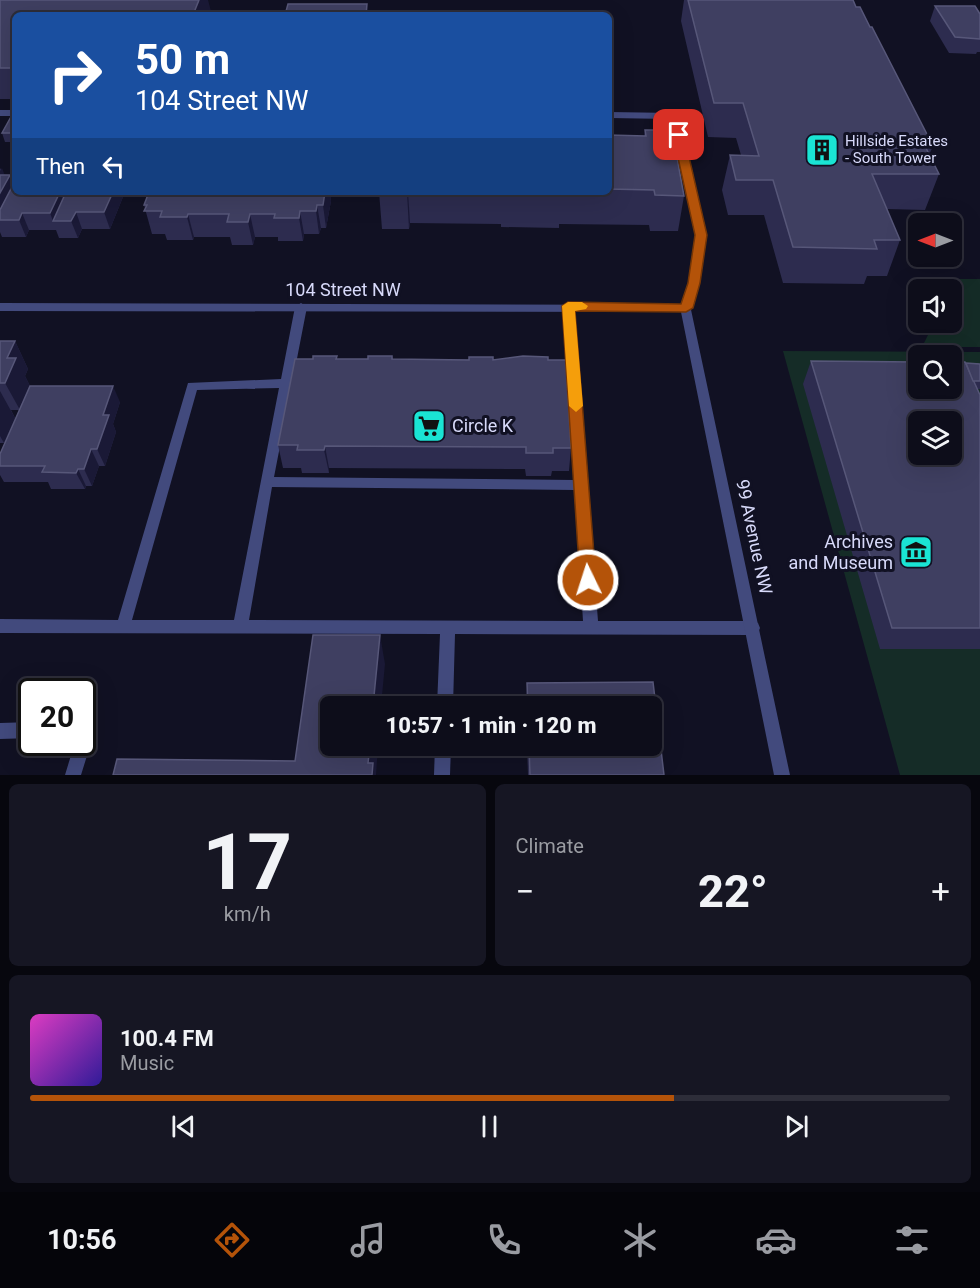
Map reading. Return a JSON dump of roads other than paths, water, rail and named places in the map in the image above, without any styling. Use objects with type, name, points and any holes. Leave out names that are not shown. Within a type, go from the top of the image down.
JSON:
[{"type":"street","points":[[612,115],[674,116],[701,235],[694,283],[686,308]]},
{"type":"street","points":[[568,306],[591,627]]},
{"type":"street","name":"104 Street NW","points":[[0,307],[568,306],[686,308]]},
{"type":"street","points":[[240,627],[301,307]]},
{"type":"street","name":"99 Avenue NW","points":[[686,308],[782,775]]},
{"type":"street","points":[[123,627],[192,386],[286,383]]},
{"type":"street","points":[[266,482],[582,485]]},
{"type":"street","points":[[0,626],[753,628]]},
{"type":"street","points":[[445,696],[448,627]]},
{"type":"street","points":[[0,731],[18,730]]},
{"type":"street","points":[[73,775],[79,756]]},
{"type":"street","points":[[442,775],[443,756]]},
{"type":"place","name":"Hillside Estates - South Tower","points":[[822,150]]},
{"type":"place","name":"Circle K","points":[[429,426]]},
{"type":"place","name":"Archives and Museum","points":[[916,552]]}]
